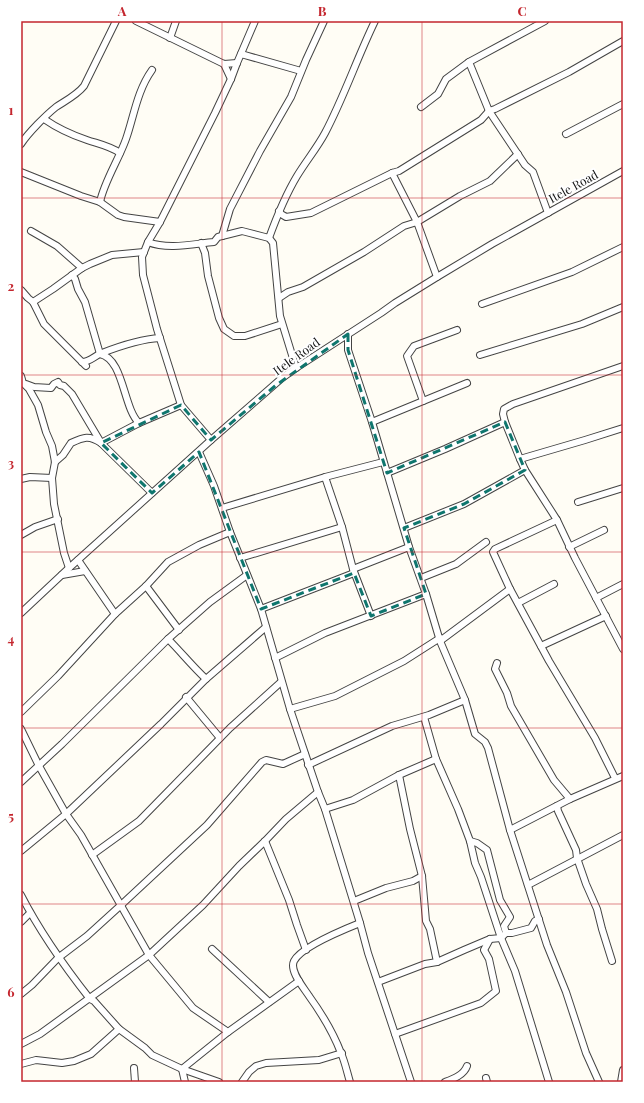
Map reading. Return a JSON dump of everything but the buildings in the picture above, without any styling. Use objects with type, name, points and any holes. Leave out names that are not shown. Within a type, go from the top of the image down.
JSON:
[{"type":"street","points":[[21,144],[26,136],[52,111],[77,93],[84,86],[116,21]]},
{"type":"street","points":[[136,21],[224,64],[237,63]]},
{"type":"street","points":[[170,38],[176,21]]},
{"type":"street","points":[[212,440],[181,405],[157,329],[143,275],[142,262],[148,242],[160,222],[209,126],[231,79],[255,21]]},
{"type":"street","points":[[222,236],[230,209],[239,190],[292,97],[301,72],[324,21]]},
{"type":"street","points":[[270,238],[279,211],[297,175],[325,134],[375,21]]},
{"type":"street","points":[[421,107],[438,94],[446,79],[469,62],[545,21]]},
{"type":"street","points":[[279,211],[286,217],[312,213],[392,173],[399,171],[481,120],[489,111],[569,72],[623,41]]},
{"type":"street","points":[[241,54],[301,72]]},
{"type":"street","points":[[469,62],[489,111],[525,165],[533,172],[548,213]]},
{"type":"street","points":[[224,64],[231,79]]},
{"type":"street","points":[[100,202],[126,139],[136,102],[152,70]]},
{"type":"street","points":[[566,134],[623,104]]},
{"type":"street","points":[[44,119],[81,138],[111,148],[120,153]]},
{"type":"street","points":[[279,298],[288,292],[303,287],[344,264],[404,226],[417,222],[460,196],[490,181],[518,154]]},
{"type":"street","name":"Itele Road","points":[[21,613],[69,568],[282,378],[437,277],[623,171]]},
{"type":"street","points":[[21,172],[100,202],[118,215],[160,222]]},
{"type":"street","points":[[392,173],[417,222],[437,277]]},
{"type":"street","points":[[31,231],[57,246],[82,268]]},
{"type":"street","points":[[148,242],[158,246],[179,246],[214,242],[218,237],[242,231],[270,238],[273,243],[282,324],[296,368]]},
{"type":"street","points":[[201,243],[205,253],[208,276],[219,318],[224,329],[234,336],[245,336],[282,324]]},
{"type":"street","points":[[482,304],[572,272],[623,247]]},
{"type":"street","points":[[33,302],[82,268],[112,255],[144,252]]},
{"type":"street","points":[[72,275],[85,302],[100,354]]},
{"type":"street","points":[[21,290],[33,302],[44,324],[84,364],[100,354],[149,339],[160,338]]},
{"type":"street","points":[[480,355],[582,324],[623,307]]},
{"type":"street","points":[[149,339],[157,329]]},
{"type":"street","points":[[423,401],[408,356],[414,346],[457,330]]},
{"type":"street","points":[[348,334],[348,350],[372,422],[409,548],[421,578],[440,640],[465,700],[476,734],[485,742],[492,758],[510,830],[547,945],[566,992],[586,1053],[600,1082]]},
{"type":"street","points":[[100,354],[106,355],[112,361],[121,379],[130,408],[139,423]]},
{"type":"street","points":[[622,645],[569,547],[557,520],[525,470],[502,414],[504,409],[513,404],[623,366]]},
{"type":"street","points":[[22,380],[34,387],[51,388],[58,382],[60,385],[64,386],[75,398],[102,443]]},
{"type":"street","points":[[22,380],[38,405],[51,443],[55,462],[52,478],[54,504],[64,553],[69,568]]},
{"type":"street","points":[[372,422],[467,383]]},
{"type":"street","points":[[102,443],[139,423],[181,405]]},
{"type":"street","points":[[387,473],[446,449],[505,422]]},
{"type":"street","points":[[520,459],[623,428]]},
{"type":"street","points":[[55,462],[63,455],[71,442],[81,438],[95,438],[102,443],[152,494]]},
{"type":"street","points":[[199,452],[214,486],[240,558],[262,609],[281,682],[308,764],[325,809],[354,901],[368,953],[411,1082]]},
{"type":"street","points":[[222,508],[325,477],[384,462]]},
{"type":"street","points":[[404,528],[464,504],[525,470]]},
{"type":"street","points":[[21,479],[30,477],[52,478]]},
{"type":"street","points":[[325,477],[342,527],[354,571],[371,616]]},
{"type":"street","points":[[578,502],[623,488]]},
{"type":"street","points":[[21,535],[35,527],[58,519]]},
{"type":"street","points":[[557,520],[495,549],[493,552],[510,589],[541,646],[595,738],[615,778]]},
{"type":"street","points":[[240,558],[342,527]]},
{"type":"street","points":[[569,547],[604,530]]},
{"type":"street","points":[[21,712],[58,676],[115,614],[146,586],[168,562],[199,545],[230,532]]},
{"type":"street","points":[[421,578],[456,564],[486,542]]},
{"type":"street","points":[[262,609],[409,548]]},
{"type":"street","points":[[78,560],[115,614]]},
{"type":"street","points":[[62,575],[85,571]]},
{"type":"street","points":[[21,782],[168,640],[210,602],[247,575]]},
{"type":"street","points":[[518,603],[554,584]]},
{"type":"street","points":[[596,598],[623,584]]},
{"type":"street","points":[[146,586],[179,630]]},
{"type":"street","points":[[290,709],[335,696],[404,662],[440,640],[510,589]]},
{"type":"street","points":[[275,658],[325,633],[426,594]]},
{"type":"street","points":[[541,646],[606,616]]},
{"type":"street","points":[[21,851],[66,814],[161,724],[186,697],[266,627]]},
{"type":"street","points":[[168,640],[184,654],[193,667],[206,679]]},
{"type":"street","points":[[498,663],[495,669],[507,693],[511,706],[554,780],[570,799]]},
{"type":"street","points":[[92,855],[139,821],[220,738],[281,682]]},
{"type":"street","points":[[186,697],[220,738]]},
{"type":"street","points":[[308,764],[392,726],[424,716],[465,700]]},
{"type":"street","points":[[424,716],[436,759],[470,841],[475,863],[481,877],[500,938],[515,971],[549,1082]]},
{"type":"street","points":[[21,729],[39,766],[66,814],[81,835],[149,956],[194,1008],[228,1032]]},
{"type":"street","points":[[21,994],[32,985],[58,958],[87,936],[207,825],[262,762],[266,760],[283,764],[305,754]]},
{"type":"street","points":[[325,809],[353,800],[399,775],[436,759]]},
{"type":"street","points":[[399,775],[422,876],[426,921],[430,929],[437,962]]},
{"type":"street","points":[[510,830],[570,799],[615,778],[623,776]]},
{"type":"street","points":[[21,1044],[40,1034],[149,956],[203,905],[286,819],[318,792]]},
{"type":"street","points":[[557,806],[576,850],[577,858],[586,884],[597,909],[612,961]]},
{"type":"street","points":[[528,885],[623,835]]},
{"type":"street","points":[[470,841],[477,843],[487,850],[500,900],[510,917],[504,926],[506,933]]},
{"type":"street","points":[[265,842],[289,900],[306,950]]},
{"type":"street","points":[[354,901],[386,888],[413,881],[422,876]]},
{"type":"street","points":[[21,895],[30,913],[58,958],[90,999],[94,1001],[119,1029],[152,1055],[182,1069],[219,1082]]},
{"type":"street","points":[[21,922],[30,913]]},
{"type":"street","points":[[378,982],[424,964],[437,962],[490,940],[500,938],[506,933],[531,928],[535,921],[539,919]]},
{"type":"street","points":[[350,1082],[342,1053],[324,1017],[299,981],[293,968],[293,962],[296,957],[315,944],[360,923]]},
{"type":"street","points":[[395,1034],[481,1002],[494,993],[496,991],[491,966],[484,950],[490,940]]},
{"type":"street","points":[[212,949],[269,1002]]},
{"type":"street","points":[[182,1069],[228,1032],[299,981]]},
{"type":"street","points":[[21,1064],[36,1060],[62,1062],[74,1061],[91,1054],[119,1029]]},
{"type":"street","points":[[242,1082],[249,1072],[256,1066],[266,1063],[319,1060],[342,1053]]},
{"type":"street","points":[[445,1082],[460,1075],[467,1066]]},
{"type":"street","points":[[134,1068],[135,1082]]},
{"type":"street","points":[[182,1069],[185,1082]]},
{"type":"street","points":[[621,1082],[623,1070]]},
{"type":"highlighted area","points":[[348,334],[348,350],[387,473],[505,422],[525,470],[464,504],[404,528],[426,594],[371,616],[354,573],[261,609],[199,452],[152,493],[101,443],[181,405],[211,440],[275,386]]}]
